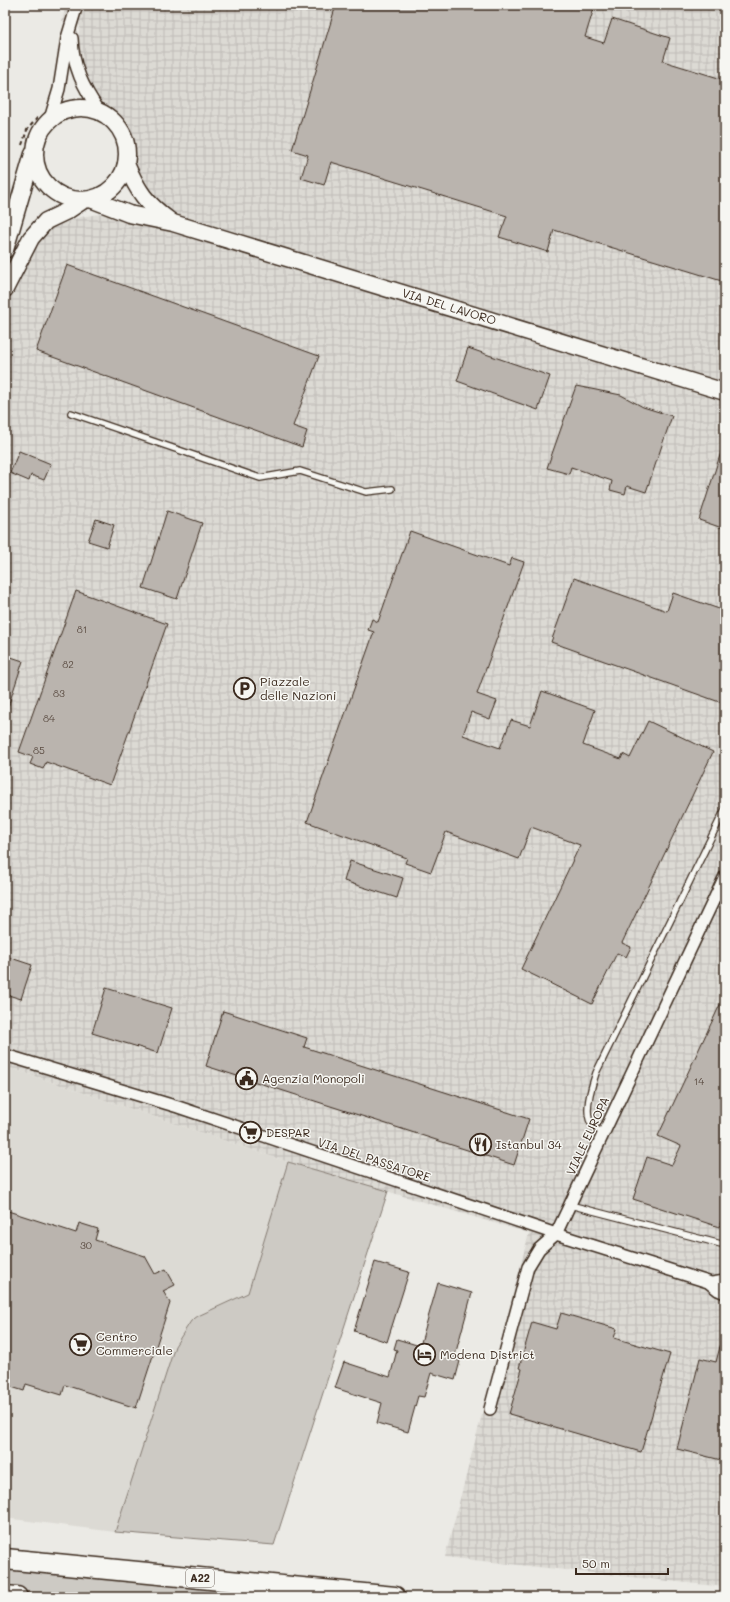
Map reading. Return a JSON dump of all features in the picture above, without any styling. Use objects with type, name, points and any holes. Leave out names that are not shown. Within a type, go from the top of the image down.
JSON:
[{"type":"highway","name":"A22","points":[[5,1559],[395,1597]]},
{"type":"highway","points":[[5,1596],[17,1597]]},
{"type":"main road","name":"VIA DEL LAVORO","points":[[87,200],[105,194],[115,186],[122,176],[126,164],[127,151],[122,134],[111,118],[100,112],[87,108],[74,108],[45,117],[42,128],[28,152],[42,181],[53,192],[66,199],[87,200],[129,214],[173,223],[725,392]]},
{"type":"main road","points":[[5,250],[28,152]]},
{"type":"main road","name":"VIA DEL LAVORO","points":[[126,164],[140,194],[150,207],[173,223]]},
{"type":"main road","points":[[5,289],[31,238],[46,221],[87,200]]},
{"type":"street","points":[[45,117],[59,90],[67,38],[77,5]]},
{"type":"street","points":[[71,27],[75,66],[89,96],[100,112]]},
{"type":"street","name":"VIALE EUROPA","points":[[490,1409],[526,1274],[539,1249],[556,1234],[725,876]]},
{"type":"street","name":"VIA DEL PASSATORE","points":[[5,1055],[178,1108],[556,1234],[712,1283],[725,1281]]},
{"type":"street","name":"VIA DEL PASSATORE","points":[[712,1283],[718,1290],[725,1293]]},
{"type":"lane","points":[[71,413],[260,478],[300,471],[366,492],[392,489]]},
{"type":"lane","points":[[604,1133],[593,1126],[590,1121],[589,1099],[595,1077],[725,809]]},
{"type":"lane","points":[[570,1205],[725,1245]]},
{"type":"path","points":[[28,152],[27,130],[45,117]]},
{"type":"shaded area","points":[[66,5],[725,5],[725,1587],[445,1557],[529,1233],[288,1162],[5,1066],[5,281],[31,247],[53,227],[80,217],[119,211],[176,228],[152,200],[135,168],[134,140],[124,121],[105,106],[92,93],[83,71],[79,55],[78,38],[80,26],[62,21]]},
{"type":"shaded area","points":[[5,1066],[288,1162],[248,1293],[198,1316],[191,1321],[175,1346],[115,1532],[5,1518]]},
{"type":"shaded area","points":[[288,1162],[388,1191],[274,1545],[115,1532],[175,1346],[191,1321],[198,1316],[248,1293]]},
{"type":"shaded area","points":[[5,1569],[290,1597],[75,1597],[5,1590]]},
{"type":"building","points":[[336,5],[595,5],[585,37],[604,43],[612,19],[670,38],[663,61],[725,80],[725,282],[554,230],[548,252],[499,237],[507,216],[331,162],[324,185],[301,178],[308,155],[292,150]]},
{"type":"building","points":[[67,265],[319,356],[293,426],[307,431],[302,447],[36,351]]},
{"type":"building","points":[[468,348],[550,376],[538,410],[457,381]]},
{"type":"building","points":[[576,386],[621,395],[643,407],[672,416],[646,492],[627,486],[625,494],[610,490],[612,481],[571,467],[569,474],[547,468]]},
{"type":"building","points":[[723,446],[725,446],[725,529],[699,520]]},
{"type":"building","points":[[19,451],[51,464],[44,480],[31,475],[29,481],[10,473]]},
{"type":"building","points":[[167,511],[202,523],[177,599],[143,588]]},
{"type":"building","points":[[96,519],[114,525],[107,547],[88,541]]},
{"type":"building","points":[[410,531],[509,566],[512,558],[524,562],[477,694],[497,701],[490,719],[471,712],[463,735],[500,748],[511,720],[530,726],[542,691],[595,710],[583,745],[621,759],[623,754],[630,758],[648,721],[713,752],[622,943],[631,947],[626,957],[617,953],[592,1004],[521,969],[580,845],[531,827],[519,859],[446,832],[431,872],[405,863],[407,858],[307,822],[374,632],[368,630],[372,619],[378,622]]},
{"type":"building","points":[[574,578],[667,611],[673,593],[725,611],[725,704],[551,642]]},
{"type":"building","points":[[76,591],[167,624],[110,785],[46,762],[43,769],[30,764],[33,757],[19,752]]},
{"type":"building","points":[[5,655],[23,661],[7,710],[5,709]]},
{"type":"building","points":[[350,861],[403,878],[397,898],[344,881]]},
{"type":"building","points":[[5,956],[32,965],[21,999],[5,994]]},
{"type":"building","points":[[106,988],[172,1008],[158,1053],[92,1033]]},
{"type":"building","points":[[725,994],[725,1209],[719,1227],[633,1199],[647,1157],[672,1165],[681,1146],[658,1136]]},
{"type":"building","points":[[223,1011],[307,1038],[304,1047],[529,1119],[514,1165],[206,1066]]},
{"type":"building","name":"Centro Commerciale","points":[[5,1210],[76,1233],[79,1223],[98,1229],[95,1240],[145,1256],[155,1274],[166,1269],[175,1285],[163,1291],[170,1303],[136,1408],[65,1385],[62,1395],[26,1384],[24,1391],[5,1385]]},
{"type":"building","points":[[375,1262],[409,1272],[387,1342],[354,1331]]},
{"type":"building","name":"Modena District","points":[[438,1283],[472,1293],[454,1359],[460,1361],[455,1380],[431,1373],[424,1397],[418,1396],[408,1432],[377,1423],[382,1403],[335,1388],[344,1362],[390,1377],[397,1350],[394,1349],[397,1339],[420,1346]]},
{"type":"building","points":[[561,1313],[617,1329],[614,1338],[670,1354],[641,1452],[509,1414],[522,1369],[519,1368],[532,1322],[556,1329]]},
{"type":"building","points":[[722,1339],[725,1340],[725,1461],[677,1449],[700,1358],[716,1362]]},
{"type":"place","name":"Piazzale delle Nazioni","points":[[244,689]]},
{"type":"place","name":"Agenzia Monopoli","points":[[246,1079]]},
{"type":"place","name":"DESPAR","points":[[250,1133]]},
{"type":"place","name":"Istanbul 34","points":[[480,1145]]},
{"type":"place","name":"Centro Commerciale","points":[[81,1344]]},
{"type":"place","name":"Modena District","points":[[425,1355]]}]
